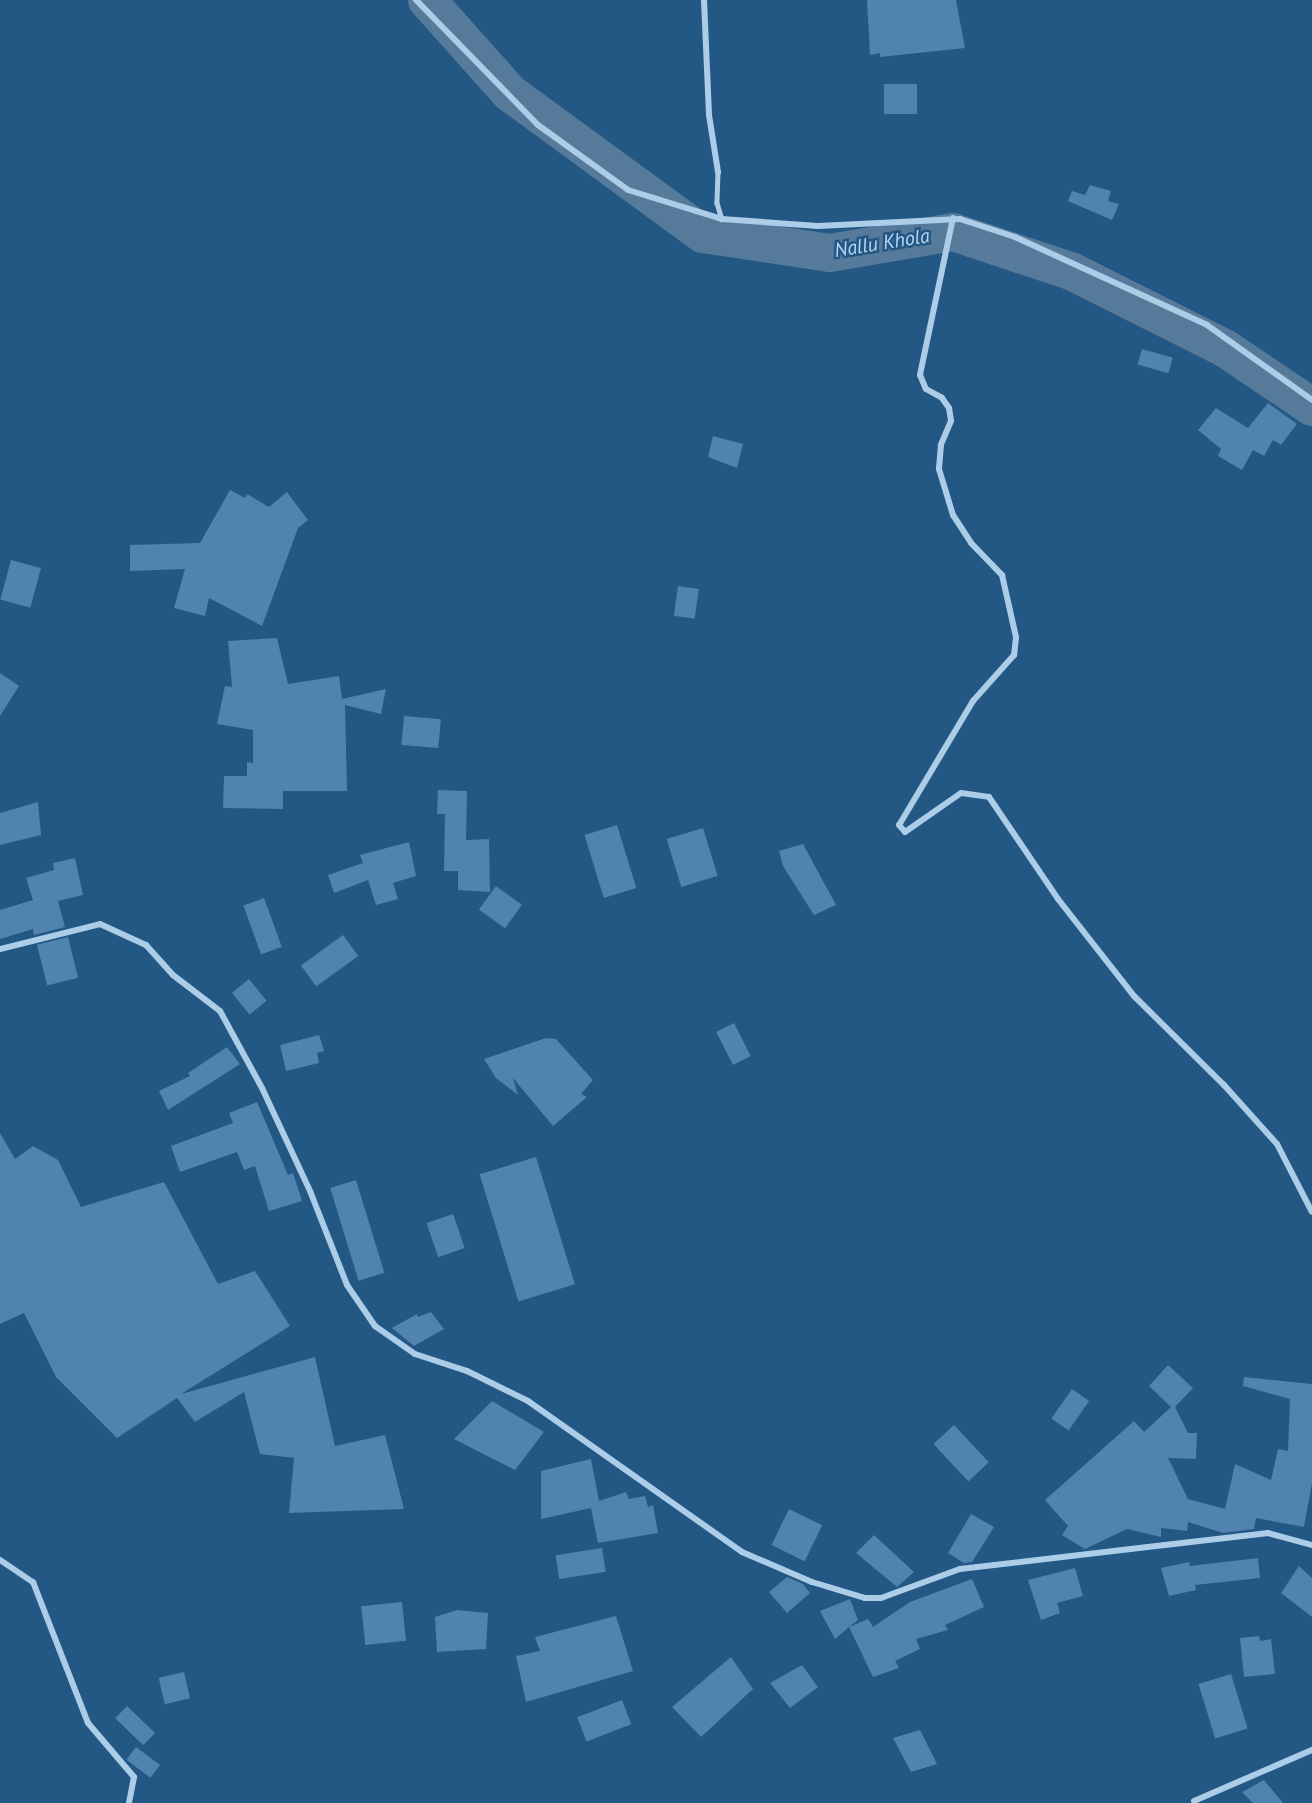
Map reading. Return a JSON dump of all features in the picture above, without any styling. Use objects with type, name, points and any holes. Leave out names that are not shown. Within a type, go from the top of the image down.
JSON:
[{"type":"street","points":[[416,0],[538,125],[628,190],[722,219],[818,226],[953,218],[1015,237],[1207,325],[1312,400]]},
{"type":"street","points":[[704,0],[709,115],[718,172]]},
{"type":"street","points":[[953,218],[920,375],[926,389],[942,398],[949,408],[951,421],[941,445],[939,469],[953,515],[971,543],[1002,575],[1016,636],[1014,655],[972,701],[899,825],[905,832],[961,793],[989,797],[1059,899],[1134,996],[1224,1085],[1277,1144],[1312,1212]]},
{"type":"street","points":[[0,949],[100,924],[146,945],[173,975],[220,1011],[262,1088],[305,1180],[347,1285],[375,1326],[415,1354],[467,1371],[528,1401],[742,1552],[812,1582],[865,1598],[881,1598],[960,1569],[1268,1533],[1312,1542]]},
{"type":"street","points":[[0,1560],[33,1582],[88,1723],[134,1778],[129,1803]]},
{"type":"street","points":[[1194,1801],[1312,1749]]},
{"type":"lane","points":[[718,172],[717,203],[722,219]]},
{"type":"building","points":[[867,0],[956,0],[965,48],[880,57],[880,53],[870,55]]},
{"type":"building","points":[[884,84],[917,84],[917,114],[884,114]]},
{"type":"building","points":[[1090,185],[1111,191],[1108,201],[1119,204],[1112,220],[1068,201],[1072,191],[1085,195]]},
{"type":"building","points":[[1142,349],[1173,358],[1168,373],[1138,364]]},
{"type":"building","points":[[1268,403],[1297,424],[1281,445],[1273,440],[1264,456],[1253,450],[1242,470],[1218,456],[1221,449],[1198,430],[1216,408],[1248,428]]},
{"type":"building","points":[[713,436],[743,444],[737,468],[708,457]]},
{"type":"building","points":[[230,490],[245,498],[247,494],[269,507],[287,492],[308,520],[298,528],[262,626],[209,598],[205,616],[174,608],[185,569],[130,571],[130,545],[200,543]]},
{"type":"building","points":[[11,560],[41,568],[30,608],[0,600]]},
{"type":"building","points":[[678,586],[699,589],[695,619],[674,616]]},
{"type":"building","points":[[277,638],[288,684],[339,676],[342,699],[386,689],[381,714],[345,705],[347,791],[283,791],[283,809],[223,808],[224,776],[247,776],[247,762],[253,763],[253,730],[217,724],[225,686],[232,687],[228,641]]},
{"type":"building","points":[[0,673],[19,686],[0,716]]},
{"type":"building","points":[[404,716],[441,719],[438,748],[401,745]]},
{"type":"building","points":[[438,790],[467,791],[466,840],[489,839],[490,892],[458,890],[458,871],[444,871],[445,814],[437,814]]},
{"type":"building","points":[[38,802],[41,835],[0,845],[0,813]]},
{"type":"building","points":[[617,825],[636,888],[604,898],[584,835]]},
{"type":"building","points":[[703,828],[718,876],[681,887],[667,839]]},
{"type":"building","points":[[409,842],[416,876],[393,883],[398,899],[376,905],[368,880],[334,893],[328,875],[363,863],[360,855]]},
{"type":"building","points":[[803,844],[836,905],[814,915],[783,866],[779,851]]},
{"type":"building","points":[[75,858],[83,895],[58,901],[65,927],[34,935],[33,929],[0,939],[0,910],[33,900],[26,878],[54,870],[53,863]]},
{"type":"building","points":[[496,886],[522,905],[505,928],[479,909]]},
{"type":"building","points":[[264,898],[282,947],[261,954],[243,906]]},
{"type":"building","points":[[343,935],[358,956],[316,987],[301,966]]},
{"type":"building","points":[[68,937],[78,978],[47,985],[37,945]]},
{"type":"building","points":[[249,979],[267,1001],[250,1015],[232,993]]},
{"type":"building","points":[[734,1023],[751,1056],[733,1065],[716,1032]]},
{"type":"building","points":[[319,1035],[324,1051],[317,1053],[319,1063],[286,1071],[280,1045]]},
{"type":"building","points":[[546,1038],[556,1039],[593,1080],[581,1094],[587,1097],[553,1126],[513,1078],[518,1095],[496,1078],[484,1059]]},
{"type":"building","points":[[227,1047],[240,1064],[168,1110],[159,1091],[190,1076],[188,1073]]},
{"type":"building","points":[[257,1102],[288,1175],[293,1173],[302,1201],[269,1211],[255,1166],[244,1170],[237,1152],[180,1172],[171,1146],[233,1123],[229,1113]]},
{"type":"building","points":[[0,1133],[15,1159],[33,1146],[58,1160],[81,1207],[164,1182],[218,1284],[255,1271],[290,1326],[181,1394],[315,1357],[335,1446],[385,1435],[404,1509],[289,1513],[294,1458],[260,1454],[244,1392],[195,1422],[177,1398],[117,1438],[56,1377],[24,1313],[0,1324]]},
{"type":"building","points":[[536,1157],[575,1284],[518,1301],[480,1174]]},
{"type":"building","points":[[356,1180],[384,1273],[359,1281],[330,1188]]},
{"type":"building","points":[[453,1214],[465,1248],[438,1257],[427,1223]]},
{"type":"building","points":[[431,1312],[444,1329],[414,1346],[392,1328],[417,1314],[418,1317]]},
{"type":"building","points":[[1168,1365],[1193,1388],[1175,1407],[1188,1433],[1197,1433],[1196,1459],[1168,1458],[1188,1499],[1225,1509],[1235,1464],[1271,1480],[1278,1449],[1288,1451],[1290,1399],[1243,1386],[1244,1377],[1312,1384],[1312,1483],[1304,1527],[1256,1518],[1254,1529],[1223,1533],[1188,1522],[1187,1531],[1161,1528],[1161,1537],[1127,1529],[1085,1549],[1062,1535],[1068,1526],[1045,1500],[1134,1421],[1144,1432],[1171,1407],[1149,1386]]},
{"type":"building","points":[[1072,1389],[1089,1401],[1069,1431],[1051,1418]]},
{"type":"building","points":[[492,1401],[544,1432],[515,1470],[454,1439]]},
{"type":"building","points":[[954,1425],[989,1462],[968,1481],[934,1444]]},
{"type":"building","points":[[591,1459],[599,1501],[626,1492],[629,1499],[645,1496],[648,1507],[653,1505],[658,1533],[598,1543],[591,1508],[541,1519],[541,1471]]},
{"type":"building","points":[[789,1509],[822,1525],[805,1561],[771,1545]]},
{"type":"building","points":[[971,1514],[994,1527],[972,1562],[964,1563],[948,1553]]},
{"type":"building","points":[[874,1535],[914,1572],[897,1587],[856,1553]]},
{"type":"building","points":[[602,1548],[606,1572],[559,1579],[556,1555]]},
{"type":"building","points":[[1258,1558],[1260,1578],[1195,1585],[1196,1590],[1169,1596],[1161,1568],[1189,1562],[1190,1566]]},
{"type":"building","points":[[1299,1566],[1312,1578],[1312,1617],[1281,1593]]},
{"type":"building","points":[[1075,1568],[1083,1596],[1057,1603],[1060,1613],[1041,1620],[1028,1580]]},
{"type":"building","points":[[787,1577],[803,1584],[810,1593],[787,1613],[769,1592]]},
{"type":"building","points":[[972,1579],[984,1607],[945,1625],[948,1630],[916,1639],[920,1649],[895,1661],[899,1668],[873,1677],[849,1627],[868,1619],[873,1627],[910,1602]]},
{"type":"building","points":[[850,1599],[858,1620],[835,1639],[820,1611]]},
{"type":"building","points":[[402,1602],[406,1641],[365,1645],[361,1606]]},
{"type":"building","points":[[457,1610],[488,1613],[486,1649],[437,1652],[435,1617]]},
{"type":"building","points":[[616,1616],[633,1671],[526,1702],[516,1656],[540,1651],[535,1637]]},
{"type":"building","points":[[1259,1636],[1260,1641],[1271,1639],[1275,1674],[1244,1677],[1240,1638]]},
{"type":"building","points":[[731,1657],[753,1689],[701,1737],[672,1707]]},
{"type":"building","points":[[802,1665],[818,1687],[790,1708],[770,1683]]},
{"type":"building","points":[[184,1672],[190,1698],[165,1704],[159,1678]]},
{"type":"building","points":[[1231,1674],[1248,1729],[1215,1738],[1198,1684]]},
{"type":"building","points":[[622,1700],[631,1724],[587,1741],[577,1717]]},
{"type":"building","points":[[127,1706],[155,1733],[143,1745],[115,1718]]},
{"type":"building","points":[[920,1730],[937,1764],[911,1772],[893,1738]]},
{"type":"building","points":[[136,1747],[160,1765],[150,1778],[126,1760]]},
{"type":"building","points":[[1264,1780],[1283,1803],[1253,1803],[1242,1792]]},
{"type":"waterway","name":"Nallu Khola","points":[[427,0],[510,93],[703,234],[830,253],[953,232],[1073,272],[1226,349],[1312,407]]}]
